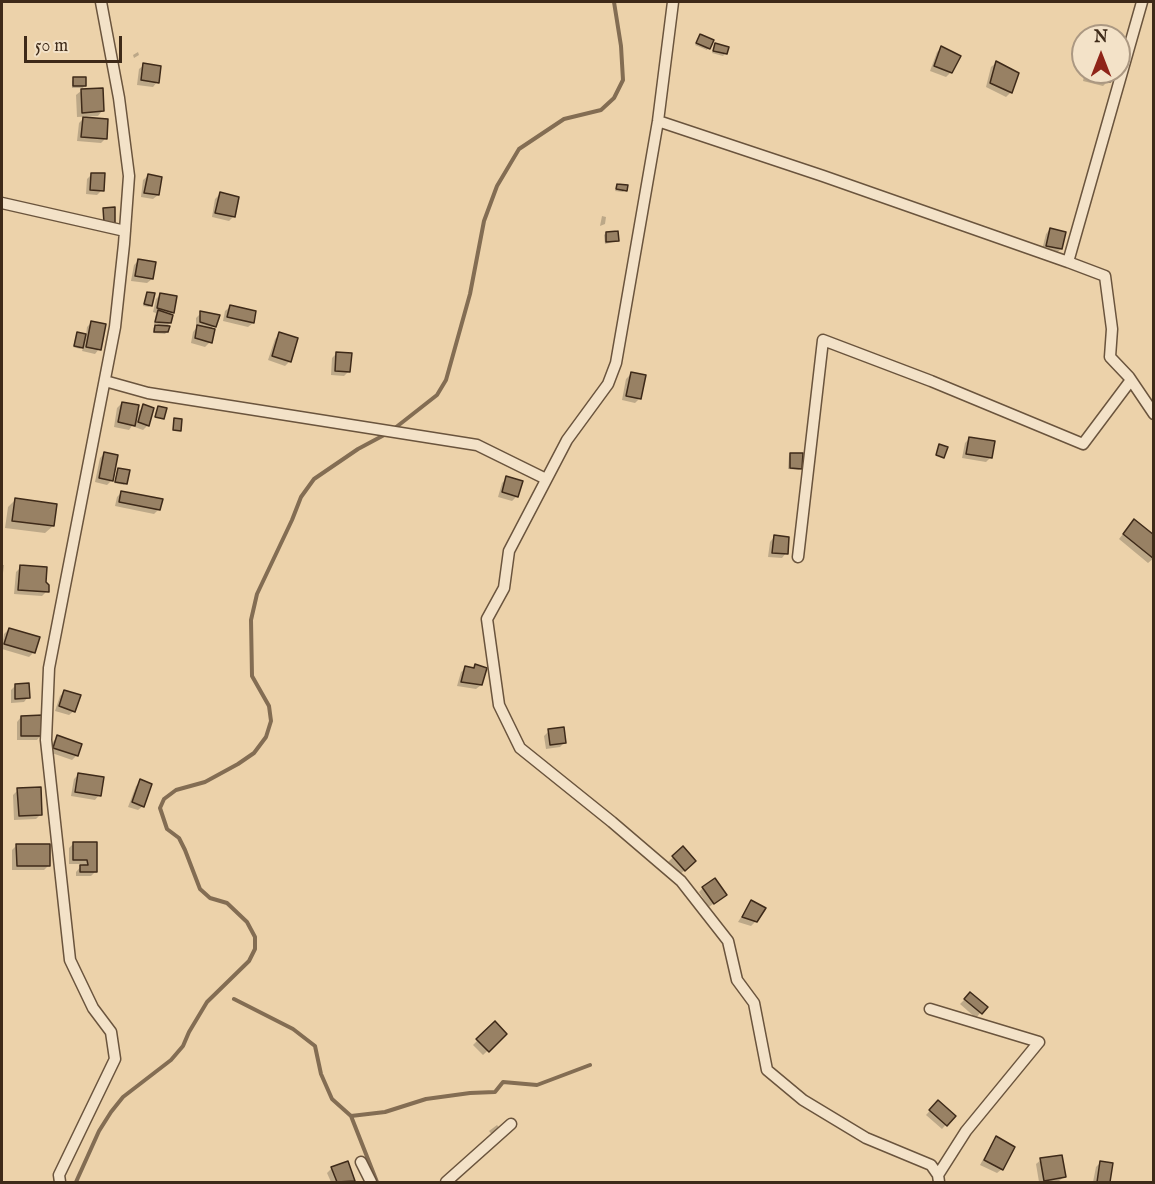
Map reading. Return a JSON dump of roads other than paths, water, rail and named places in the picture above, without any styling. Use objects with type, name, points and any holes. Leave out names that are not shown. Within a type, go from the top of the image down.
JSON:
[{"type":"street","points":[[60,1182],[59,1175],[115,1059],[111,1032],[93,1008],[70,960],[46,740],[49,668],[115,327],[125,231],[129,176],[119,98],[101,2]]},
{"type":"street","points":[[673,2],[658,121],[616,363],[608,384],[567,440],[509,551],[504,588],[487,619],[499,705],[520,748],[681,881],[728,941],[737,980],[754,1003],[767,1070],[803,1100],[866,1138],[931,1165],[938,1179]]},
{"type":"street","points":[[1068,262],[1142,2]]},
{"type":"street","points":[[658,121],[823,176],[1105,276],[1112,329],[1110,357],[1131,380],[1154,414]]},
{"type":"street","points":[[2,203],[125,231]]},
{"type":"street","points":[[798,557],[823,340],[932,381],[1083,444],[1131,380]]},
{"type":"street","points":[[105,381],[148,393],[477,445],[546,479]]},
{"type":"street","points":[[930,1009],[1039,1042],[966,1131],[938,1179]]},
{"type":"street","points":[[446,1182],[512,1124]]},
{"type":"street","points":[[361,1162],[371,1182]]},
{"type":"waterway","points":[[395,428],[437,395],[446,380],[470,294],[484,221],[497,186],[519,149],[564,119],[601,110],[614,98],[623,80],[621,46],[614,2]]},
{"type":"waterway","points":[[76,1182],[99,1131],[111,1112],[123,1097],[171,1060],[183,1046],[207,1002],[249,961],[255,949],[255,937],[247,922],[227,903],[210,898],[200,889],[185,850],[179,838],[167,829],[160,808],[164,799],[176,790],[205,782],[238,764],[254,753],[266,737],[271,721],[269,706],[252,676],[251,620],[257,594],[301,497],[314,479],[358,449],[386,434]]},
{"type":"waterway","points":[[234,999],[293,1029],[315,1046],[321,1074],[332,1099],[351,1116],[385,1112],[426,1099],[495,1092],[503,1082],[537,1085],[590,1065]]},
{"type":"waterway","points":[[351,1116],[377,1182]]}]
